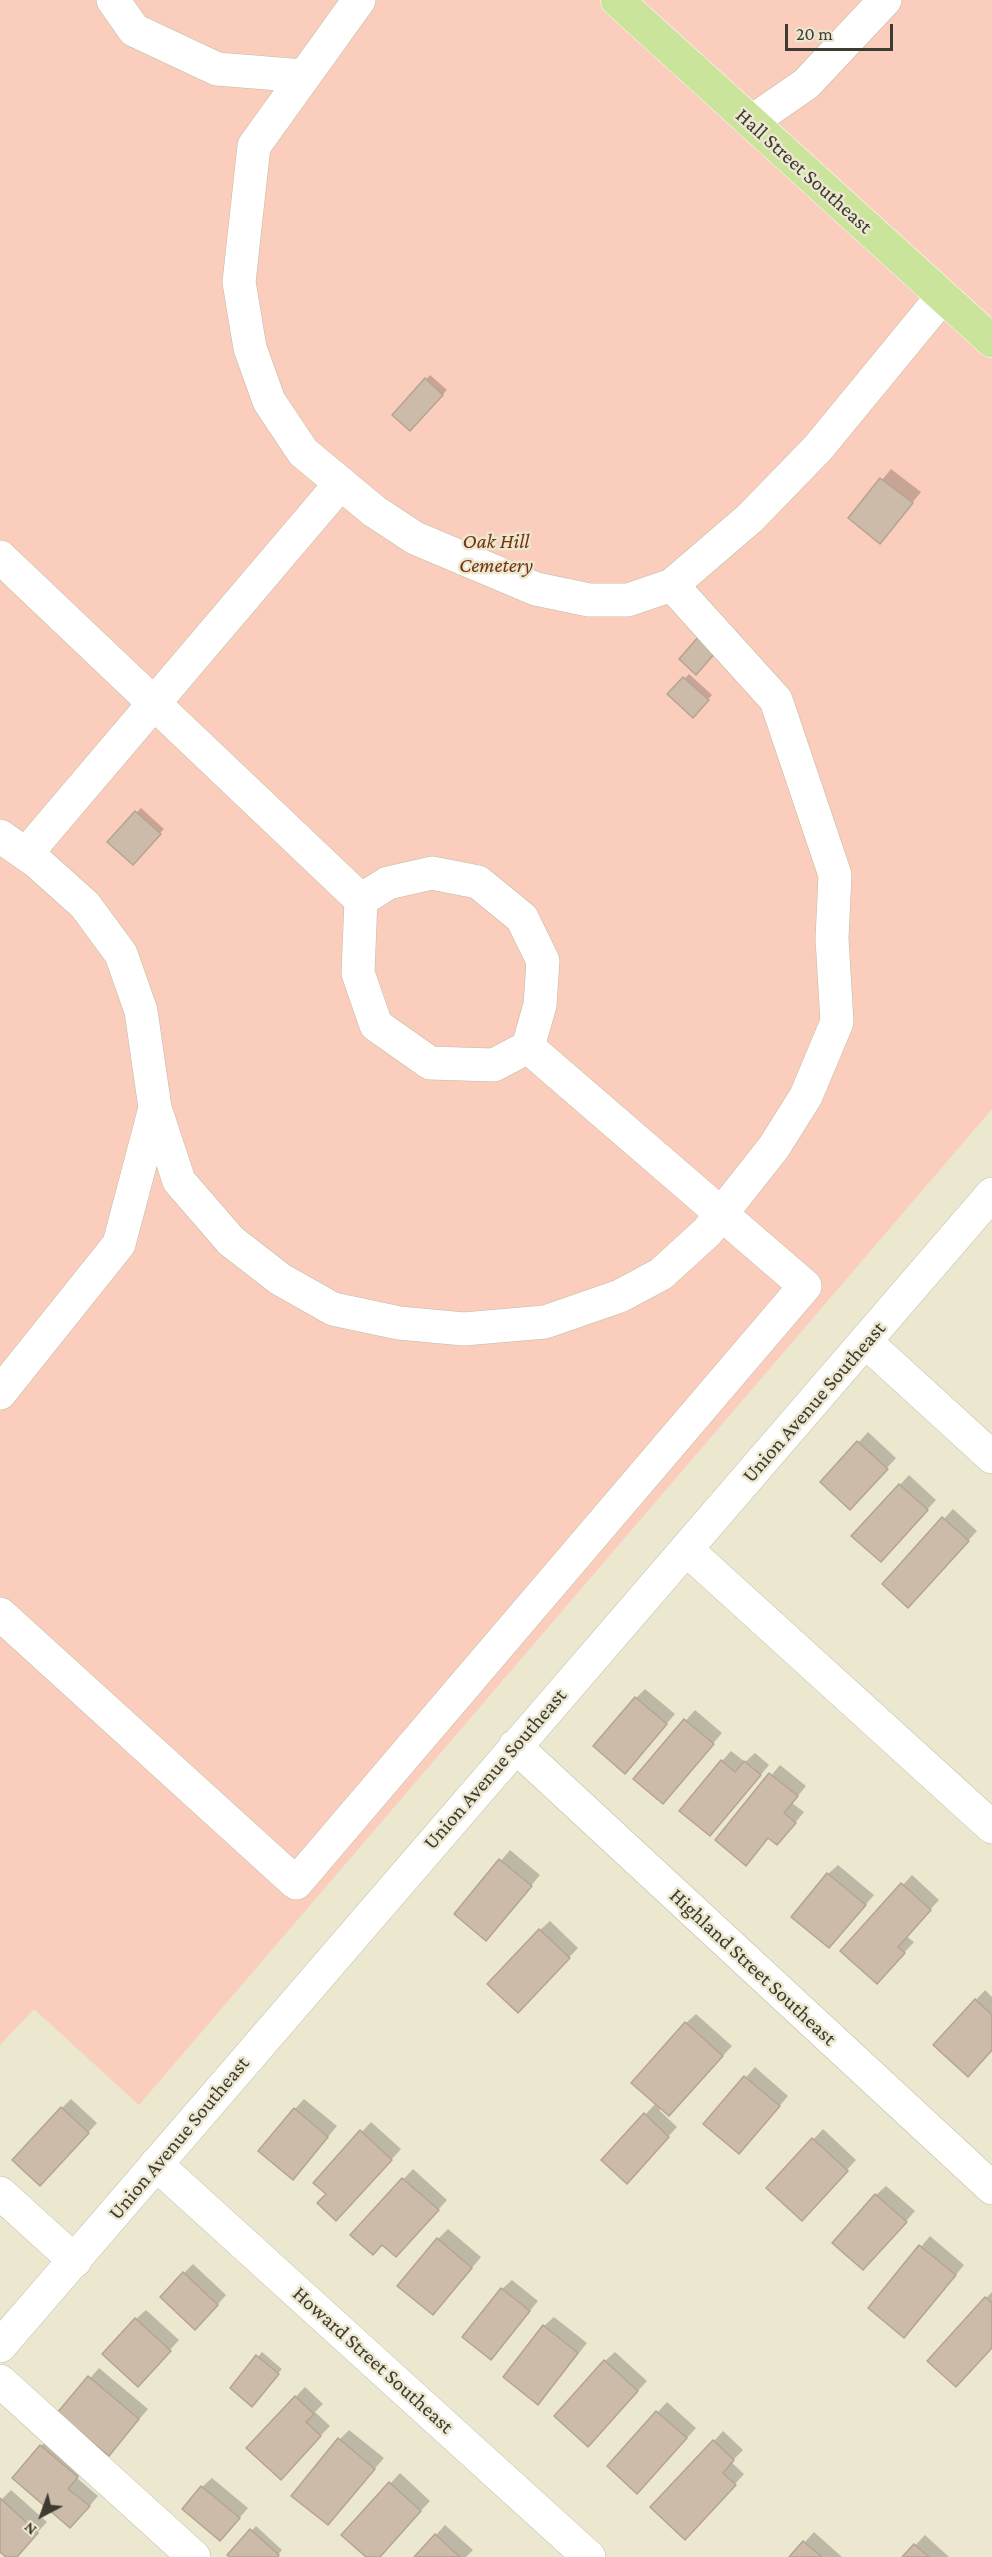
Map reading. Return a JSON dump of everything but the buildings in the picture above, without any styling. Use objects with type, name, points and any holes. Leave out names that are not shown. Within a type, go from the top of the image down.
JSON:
[{"type":"main road","name":"Hall Street Southeast","points":[[617,0],[992,340]]},
{"type":"street","points":[[113,0],[134,30],[217,69],[304,76]]},
{"type":"street","points":[[359,0],[254,146],[239,282],[250,348],[269,401],[303,452],[374,511],[415,538],[537,589],[589,600],[628,600],[672,585],[750,518],[818,448],[942,297]]},
{"type":"street","points":[[751,122],[806,84],[885,0]]},
{"type":"street","points":[[341,483],[154,703],[13,845],[86,905],[121,954],[141,1011],[156,1108],[179,1181],[231,1241],[280,1279],[333,1309],[399,1323],[464,1329],[545,1322],[621,1296],[661,1274],[707,1232],[774,1147],[806,1095],[837,1022],[832,939],[835,875],[776,700],[672,585]]},
{"type":"street","points":[[0,557],[361,900],[358,973],[376,1024],[430,1063],[494,1065],[528,1047],[540,1005],[543,961],[522,918],[478,882],[432,873],[388,883],[361,900]]},
{"type":"street","points":[[0,1614],[296,1883],[805,1286],[528,1047]]},
{"type":"street","points":[[0,1393],[119,1244],[156,1108]]},
{"type":"street","name":"Union Avenue Southeast","points":[[0,2346],[992,1194]]},
{"type":"street","points":[[866,1342],[992,1457]]},
{"type":"street","points":[[686,1549],[992,1827]]},
{"type":"street","name":"Highland Street Southeast","points":[[515,1746],[992,2188]]},
{"type":"street","name":"Howard Street Southeast","points":[[156,2164],[589,2557]]},
{"type":"street","points":[[0,2193],[75,2261]]},
{"type":"street","points":[[0,2381],[194,2557]]},
{"type":"green space","name":"Oak Hill Cemetery","points":[[0,0],[992,0],[992,1109],[139,2105],[34,2009],[0,2045]]}]
